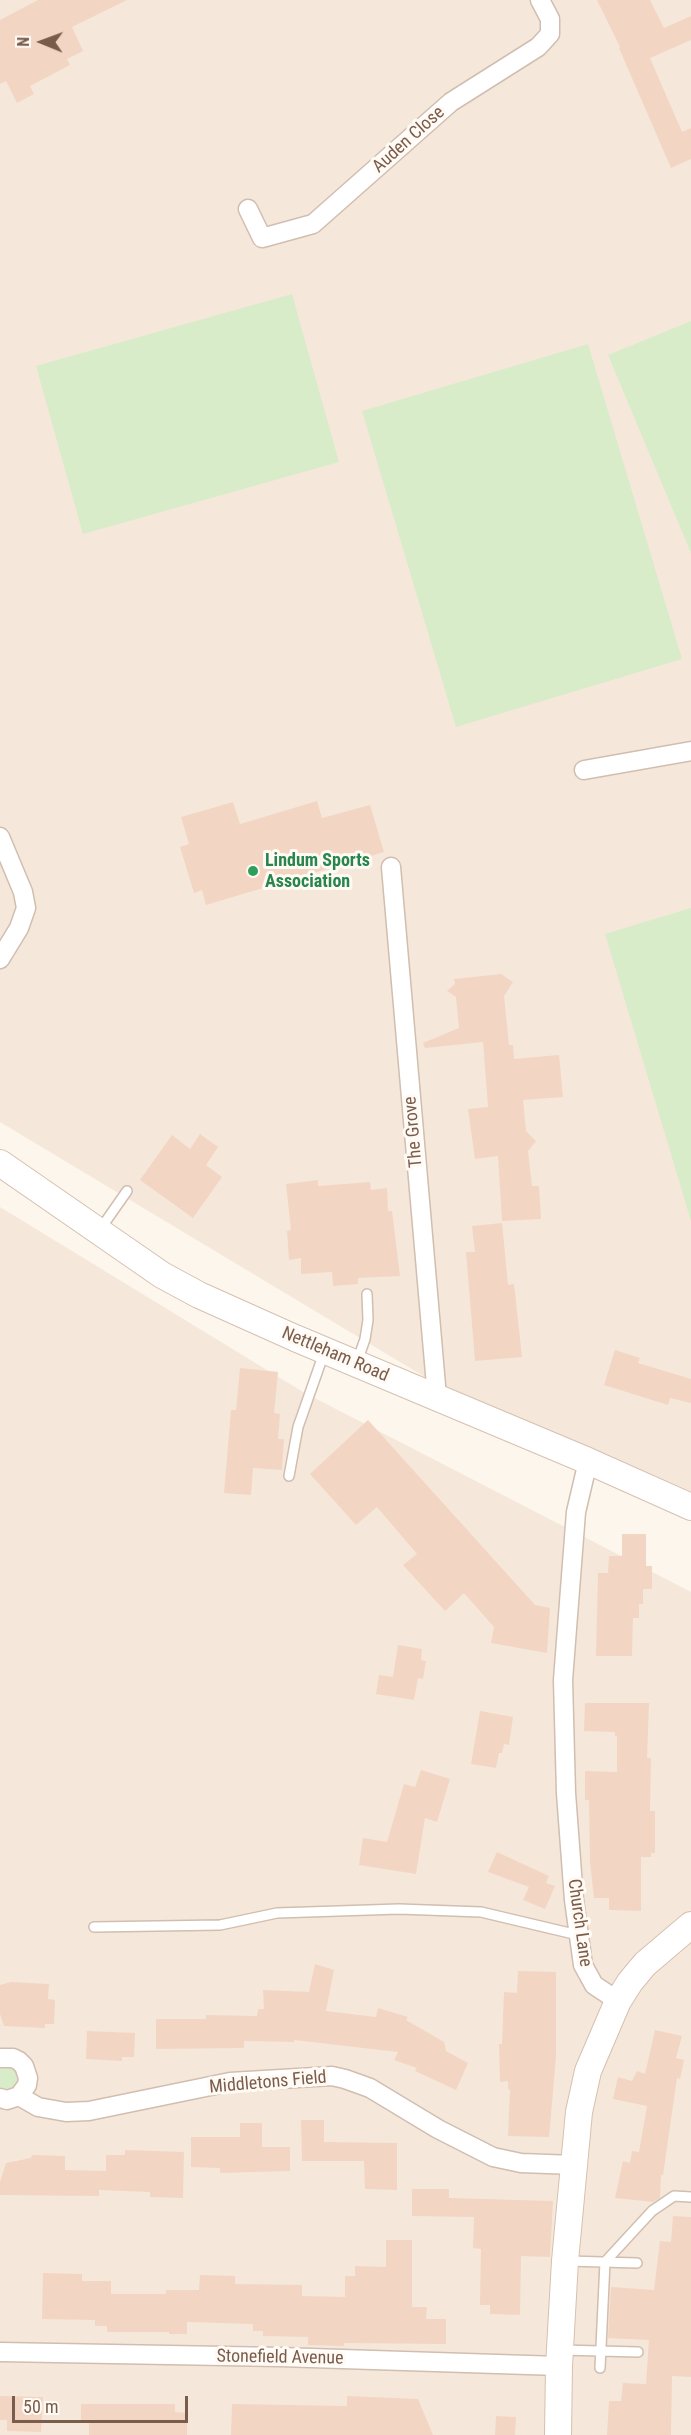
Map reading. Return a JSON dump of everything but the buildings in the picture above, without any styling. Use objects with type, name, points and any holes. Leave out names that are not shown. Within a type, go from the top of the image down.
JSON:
[{"type":"street","name":"Auden Close","points":[[248,209],[262,238],[313,224],[451,102],[538,47],[550,34],[550,19],[540,0]]},
{"type":"street","points":[[584,770],[691,751]]},
{"type":"street","points":[[0,837],[23,892],[26,908],[19,928],[0,959]]},
{"type":"street","name":"The Grove","points":[[391,867],[437,1398]]},
{"type":"street","name":"Nettleham Road","points":[[0,1163],[162,1275],[199,1295],[691,1507]]},
{"type":"street","name":"Church Lane","points":[[588,1461],[576,1512],[563,1680],[566,1793],[578,1935],[586,1976],[594,1985],[618,2001]]},
{"type":"street","points":[[558,2435],[565,2261],[579,2112],[588,2071],[618,2001],[645,1964],[691,1925]]},
{"type":"street","points":[[0,2058],[13,2058],[24,2066],[27,2072],[27,2085],[19,2096],[8,2100],[0,2098]]},
{"type":"street","name":"Middletons Field","points":[[19,2096],[38,2107],[66,2112],[89,2111],[230,2082],[332,2076],[370,2088],[438,2129],[494,2157],[521,2163],[574,2165]]},
{"type":"street","name":"Stonefield Avenue","points":[[0,2352],[268,2357],[560,2358]]},
{"type":"lane","points":[[98,1231],[127,1191]]},
{"type":"lane","points":[[356,1364],[369,1320],[367,1294]]},
{"type":"lane","points":[[289,1476],[298,1427],[325,1351]]},
{"type":"lane","points":[[94,1927],[220,1925],[277,1913],[399,1909],[481,1912],[578,1935]]},
{"type":"lane","points":[[600,2368],[605,2262],[652,2211],[674,2196],[691,2197]]},
{"type":"lane","points":[[565,2261],[638,2263]]},
{"type":"lane","points":[[560,2358],[601,2350],[638,2352]]},
{"type":"shaded area","points":[[0,0],[691,0],[691,1492],[505,1425],[0,1122]]},
{"type":"shaded area","points":[[0,1207],[303,1392],[691,1592],[691,2435],[0,2435]]},
{"type":"green space","points":[[292,294],[339,462],[83,534],[36,366]]},
{"type":"green space","points":[[691,321],[691,553],[608,355]]},
{"type":"green space","points":[[588,344],[682,659],[456,727],[362,411]]},
{"type":"green space","points":[[691,908],[691,1221],[605,934]]},
{"type":"green space","points":[[0,2065],[19,2070],[18,2088],[0,2092]]},
{"type":"place","name":"Lindum Sports Association","points":[[253,871]]}]
